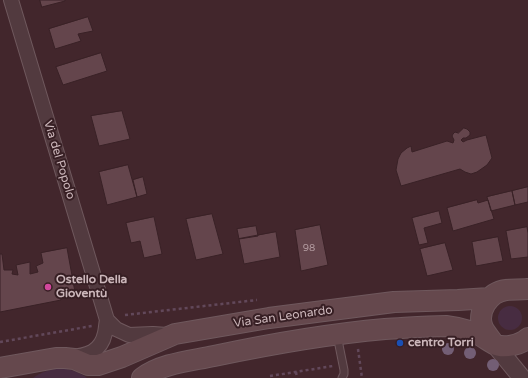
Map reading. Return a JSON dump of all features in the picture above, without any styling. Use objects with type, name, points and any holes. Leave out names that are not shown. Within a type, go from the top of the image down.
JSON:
[{"type":"main road","name":"Via San Leonardo","points":[[0,368],[65,360],[93,365],[103,364],[175,334],[269,318],[405,301],[473,300],[490,298],[497,293],[506,290],[524,292]]},
{"type":"main road","points":[[490,298],[482,312],[482,320],[483,328],[495,344]]},
{"type":"main road","name":"Via San Leonardo","points":[[142,378],[155,370],[170,365],[259,347],[337,335],[391,329],[447,326],[472,332],[495,344],[515,345],[524,342],[528,338]]},
{"type":"main road","points":[[18,378],[36,363],[65,360],[91,368],[101,378]]},
{"type":"street","name":"Via del Popolo","points":[[11,0],[107,320],[106,333],[99,347],[88,354],[65,360]]},
{"type":"street","points":[[107,320],[116,329],[129,335],[175,334]]},
{"type":"street","points":[[495,344],[522,378]]},
{"type":"lane","points":[[337,335],[344,370],[342,378]]},
{"type":"path","points":[[0,342],[82,328],[107,320]]},
{"type":"path","points":[[361,348],[358,348],[362,378]]},
{"type":"path","points":[[270,376],[334,366]]},
{"type":"path","points":[[296,372],[297,378]]},
{"type":"shaded area","points":[[510,306],[519,309],[522,318],[519,327],[510,330],[501,327],[498,318],[501,309]]},
{"type":"shaded area","points":[[59,368],[73,371],[87,378],[33,378],[39,374]]},
{"type":"building","points":[[40,0],[65,0],[65,1],[42,7]]},
{"type":"building","points":[[88,17],[93,31],[78,34],[81,41],[55,49],[49,29]]},
{"type":"building","points":[[101,53],[107,71],[63,85],[56,67]]},
{"type":"building","points":[[122,111],[130,139],[99,146],[91,116]]},
{"type":"building","points":[[464,128],[470,132],[470,135],[461,140],[463,142],[486,135],[492,158],[487,165],[471,174],[460,169],[401,186],[396,170],[401,153],[411,146],[412,152],[447,141],[453,143],[453,134],[455,132],[458,133]]},
{"type":"building","points":[[128,165],[137,197],[107,205],[99,172]]},
{"type":"building","points":[[143,177],[147,194],[137,197],[133,180]]},
{"type":"building","points":[[528,187],[528,202],[515,205],[512,191]]},
{"type":"building","points":[[512,191],[515,205],[491,211],[487,197]]},
{"type":"building","points":[[477,200],[478,203],[488,200],[494,219],[453,231],[447,208]]},
{"type":"building","points":[[439,211],[442,223],[424,228],[428,243],[419,245],[412,218]]},
{"type":"building","points":[[212,214],[223,254],[196,260],[186,219]]},
{"type":"building","points":[[154,217],[162,254],[144,258],[140,241],[131,243],[126,223]]},
{"type":"building","points":[[320,225],[328,265],[301,271],[295,230]]},
{"type":"building","points":[[256,226],[258,236],[239,239],[237,229]]},
{"type":"building","points":[[527,227],[528,257],[511,259],[506,231]]},
{"type":"building","points":[[276,232],[280,257],[244,264],[239,239]]},
{"type":"building","points":[[498,237],[503,261],[476,266],[472,242]]},
{"type":"building","points":[[445,243],[453,270],[427,276],[420,249]]},
{"type":"building","points":[[67,248],[75,292],[60,295],[61,300],[0,312],[0,254],[2,254],[4,270],[13,270],[12,274],[18,275],[16,265],[30,262],[30,274],[38,272],[36,266],[43,263],[41,253]]},
{"type":"place","name":"Ostello Della Gioventù","points":[[48,287]]},
{"type":"place","name":"centro Torri","points":[[400,343]]}]
